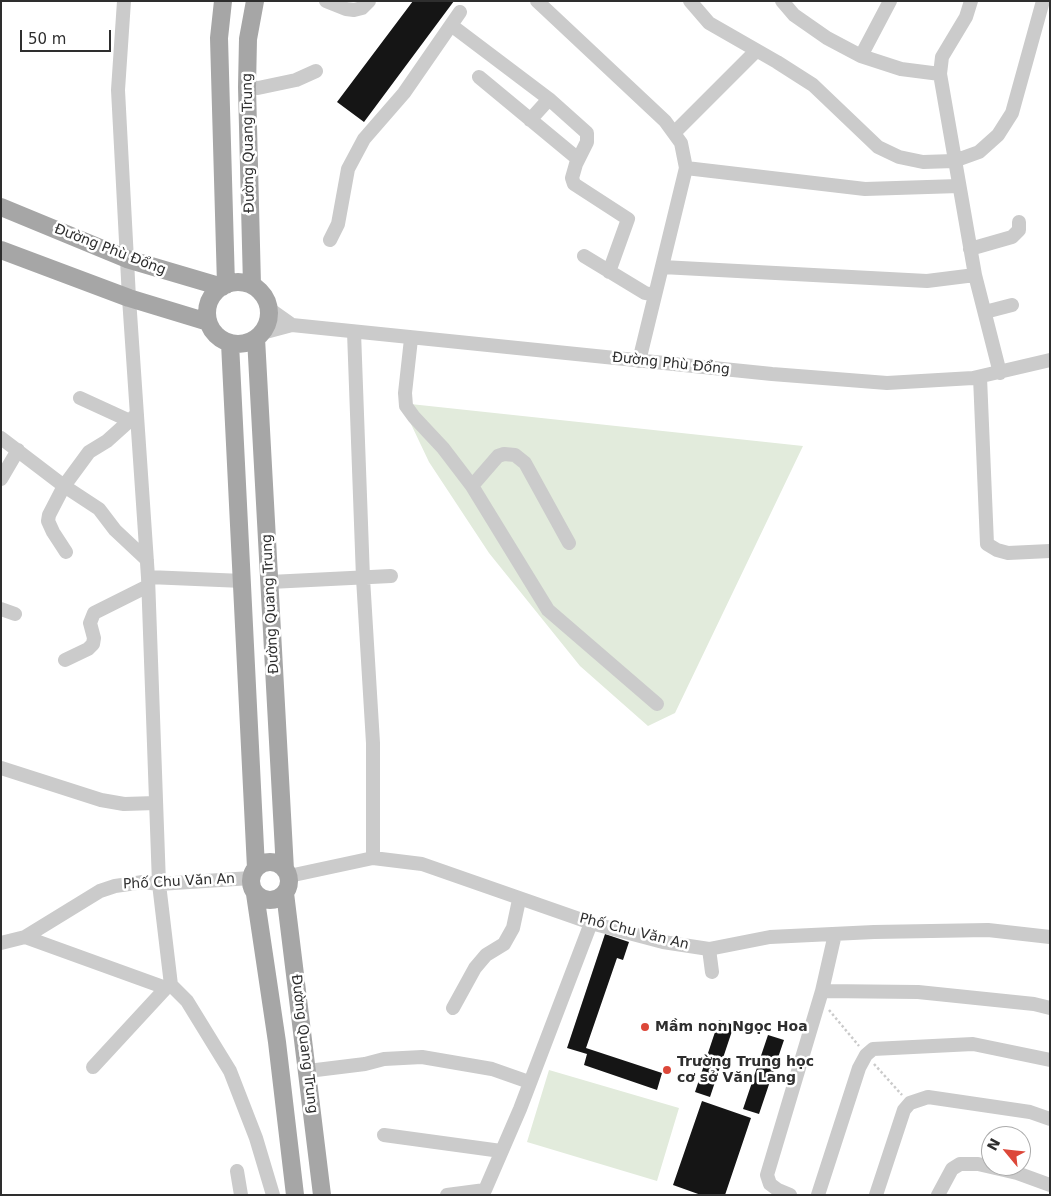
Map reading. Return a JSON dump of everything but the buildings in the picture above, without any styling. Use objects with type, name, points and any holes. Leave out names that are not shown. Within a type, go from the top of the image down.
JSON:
[{"type":"main road","name":"Đường Quang Trung","points":[[223,1],[219,38],[224,286]]},
{"type":"main road","name":"Đường Quang Trung","points":[[252,285],[247,87],[248,39],[255,1]]},
{"type":"main road","name":"Đường Phù Đổng","points":[[1,207],[127,259],[224,286]]},
{"type":"main road","points":[[2,252],[129,298],[208,322]]},
{"type":"main road","points":[[239,282],[252,285],[263,294],[268,308],[268,321],[259,336],[243,344],[230,343],[216,335],[208,322],[209,302],[224,286],[239,282]]},
{"type":"main road","name":"Đường Quang Trung","points":[[259,336],[286,880],[322,1195]]},
{"type":"main road","name":"Đường Quang Trung","points":[[230,343],[254,880],[277,1042],[295,1195]]},
{"type":"main road","points":[[269,862],[280,865],[286,880],[270,901],[262,899],[254,880],[269,862]]},
{"type":"street","points":[[93,1067],[168,986],[159,884],[147,560],[133,417],[118,90],[124,1]]},
{"type":"street","points":[[326,1],[354,10],[362,8],[369,1]]},
{"type":"street","points":[[536,1],[665,121],[681,143],[686,168],[639,361]]},
{"type":"street","points":[[690,1],[709,23],[813,85],[878,147],[899,157],[923,162],[954,161],[979,152],[998,135],[1012,113],[1043,1]]},
{"type":"street","points":[[782,1],[794,15],[827,38],[861,56],[901,69],[940,74]]},
{"type":"street","points":[[861,56],[890,1]]},
{"type":"street","points":[[970,1],[966,16],[942,57],[940,74],[975,275],[1000,373]]},
{"type":"street","points":[[330,240],[338,224],[348,169],[364,139],[404,93],[460,12]]},
{"type":"street","points":[[451,25],[550,98],[587,133],[586,142],[572,178],[574,184],[628,219],[610,272]]},
{"type":"street","points":[[674,133],[756,51]]},
{"type":"street","points":[[247,87],[283,83],[316,71]]},
{"type":"street","points":[[479,77],[578,159]]},
{"type":"street","points":[[530,120],[550,98]]},
{"type":"street","points":[[686,168],[864,189],[959,186]]},
{"type":"street","points":[[970,249],[1012,237],[1018,230],[1019,222]]},
{"type":"street","points":[[584,256],[645,293],[655,295]]},
{"type":"street","points":[[662,266],[927,281],[975,275]]},
{"type":"street","points":[[985,312],[1012,305]]},
{"type":"street","name":"Đường Phù Đổng","points":[[268,308],[292,325]]},
{"type":"street","name":"Đường Phù Đổng","points":[[259,336],[292,325],[411,339],[887,383],[980,377],[1050,360]]},
{"type":"street","points":[[354,332],[363,578],[373,743],[373,858]]},
{"type":"street","points":[[411,339],[405,393],[406,406],[472,486],[548,610],[657,704]]},
{"type":"street","points":[[980,377],[987,544],[996,550],[1008,553],[1050,551]]},
{"type":"street","points":[[80,398],[133,417]]},
{"type":"street","points":[[66,552],[53,532],[48,521],[49,515],[64,486],[89,452],[106,441],[133,417]]},
{"type":"street","points":[[1,438],[64,486],[99,509],[115,530],[147,560]]},
{"type":"street","points":[[1,479],[18,450]]},
{"type":"street","points":[[472,486],[498,456],[504,454],[516,455],[525,463],[569,543]]},
{"type":"street","points":[[270,582],[391,576]]},
{"type":"street","points":[[65,660],[88,649],[93,644],[94,638],[90,623],[94,613],[148,582],[242,582]]},
{"type":"street","points":[[1,609],[15,614]]},
{"type":"street","points":[[1,768],[102,800],[124,804],[156,804]]},
{"type":"street","name":"Phố Chu Văn An","points":[[286,880],[373,858],[422,864],[519,900],[591,923],[663,942],[708,950],[770,937],[835,934],[988,930],[1050,937]]},
{"type":"street","name":"Phố Chu Văn An","points":[[1,943],[25,937],[100,891],[143,882],[159,884],[254,880]]},
{"type":"street","points":[[453,1008],[475,968],[486,955],[504,944],[513,928],[519,900]]},
{"type":"street","points":[[447,1195],[484,1193],[591,923]]},
{"type":"street","points":[[790,1195],[770,1184],[767,1175],[822,991],[835,934]]},
{"type":"street","points":[[25,937],[168,986],[187,1001],[230,1070],[256,1138],[273,1195]]},
{"type":"street","points":[[708,950],[712,972]]},
{"type":"street","points":[[822,991],[918,992],[1034,1004],[1050,1008]]},
{"type":"street","points":[[818,1195],[860,1068],[866,1055],[873,1049],[973,1044],[1050,1060]]},
{"type":"street","points":[[308,1071],[365,1064],[384,1059],[422,1057],[492,1069],[529,1082]]},
{"type":"street","points":[[876,1195],[904,1110],[910,1103],[928,1098],[1030,1112],[1050,1119]]},
{"type":"street","points":[[384,1135],[502,1151]]},
{"type":"street","points":[[938,1195],[952,1169],[960,1164],[978,1164],[1017,1173],[1050,1185]]},
{"type":"street","points":[[237,1171],[241,1195]]},
{"type":"green space","points":[[401,403],[803,446],[675,713],[648,726],[580,666],[489,553],[429,462]]},
{"type":"green space","points":[[549,1070],[679,1108],[657,1181],[527,1142]]},
{"type":"place","name":"Mầm non Ngọc Hoa","points":[[645,1027]]},
{"type":"place","name":"Trường Trung học cơ sở Văn Lang","points":[[667,1070]]}]
